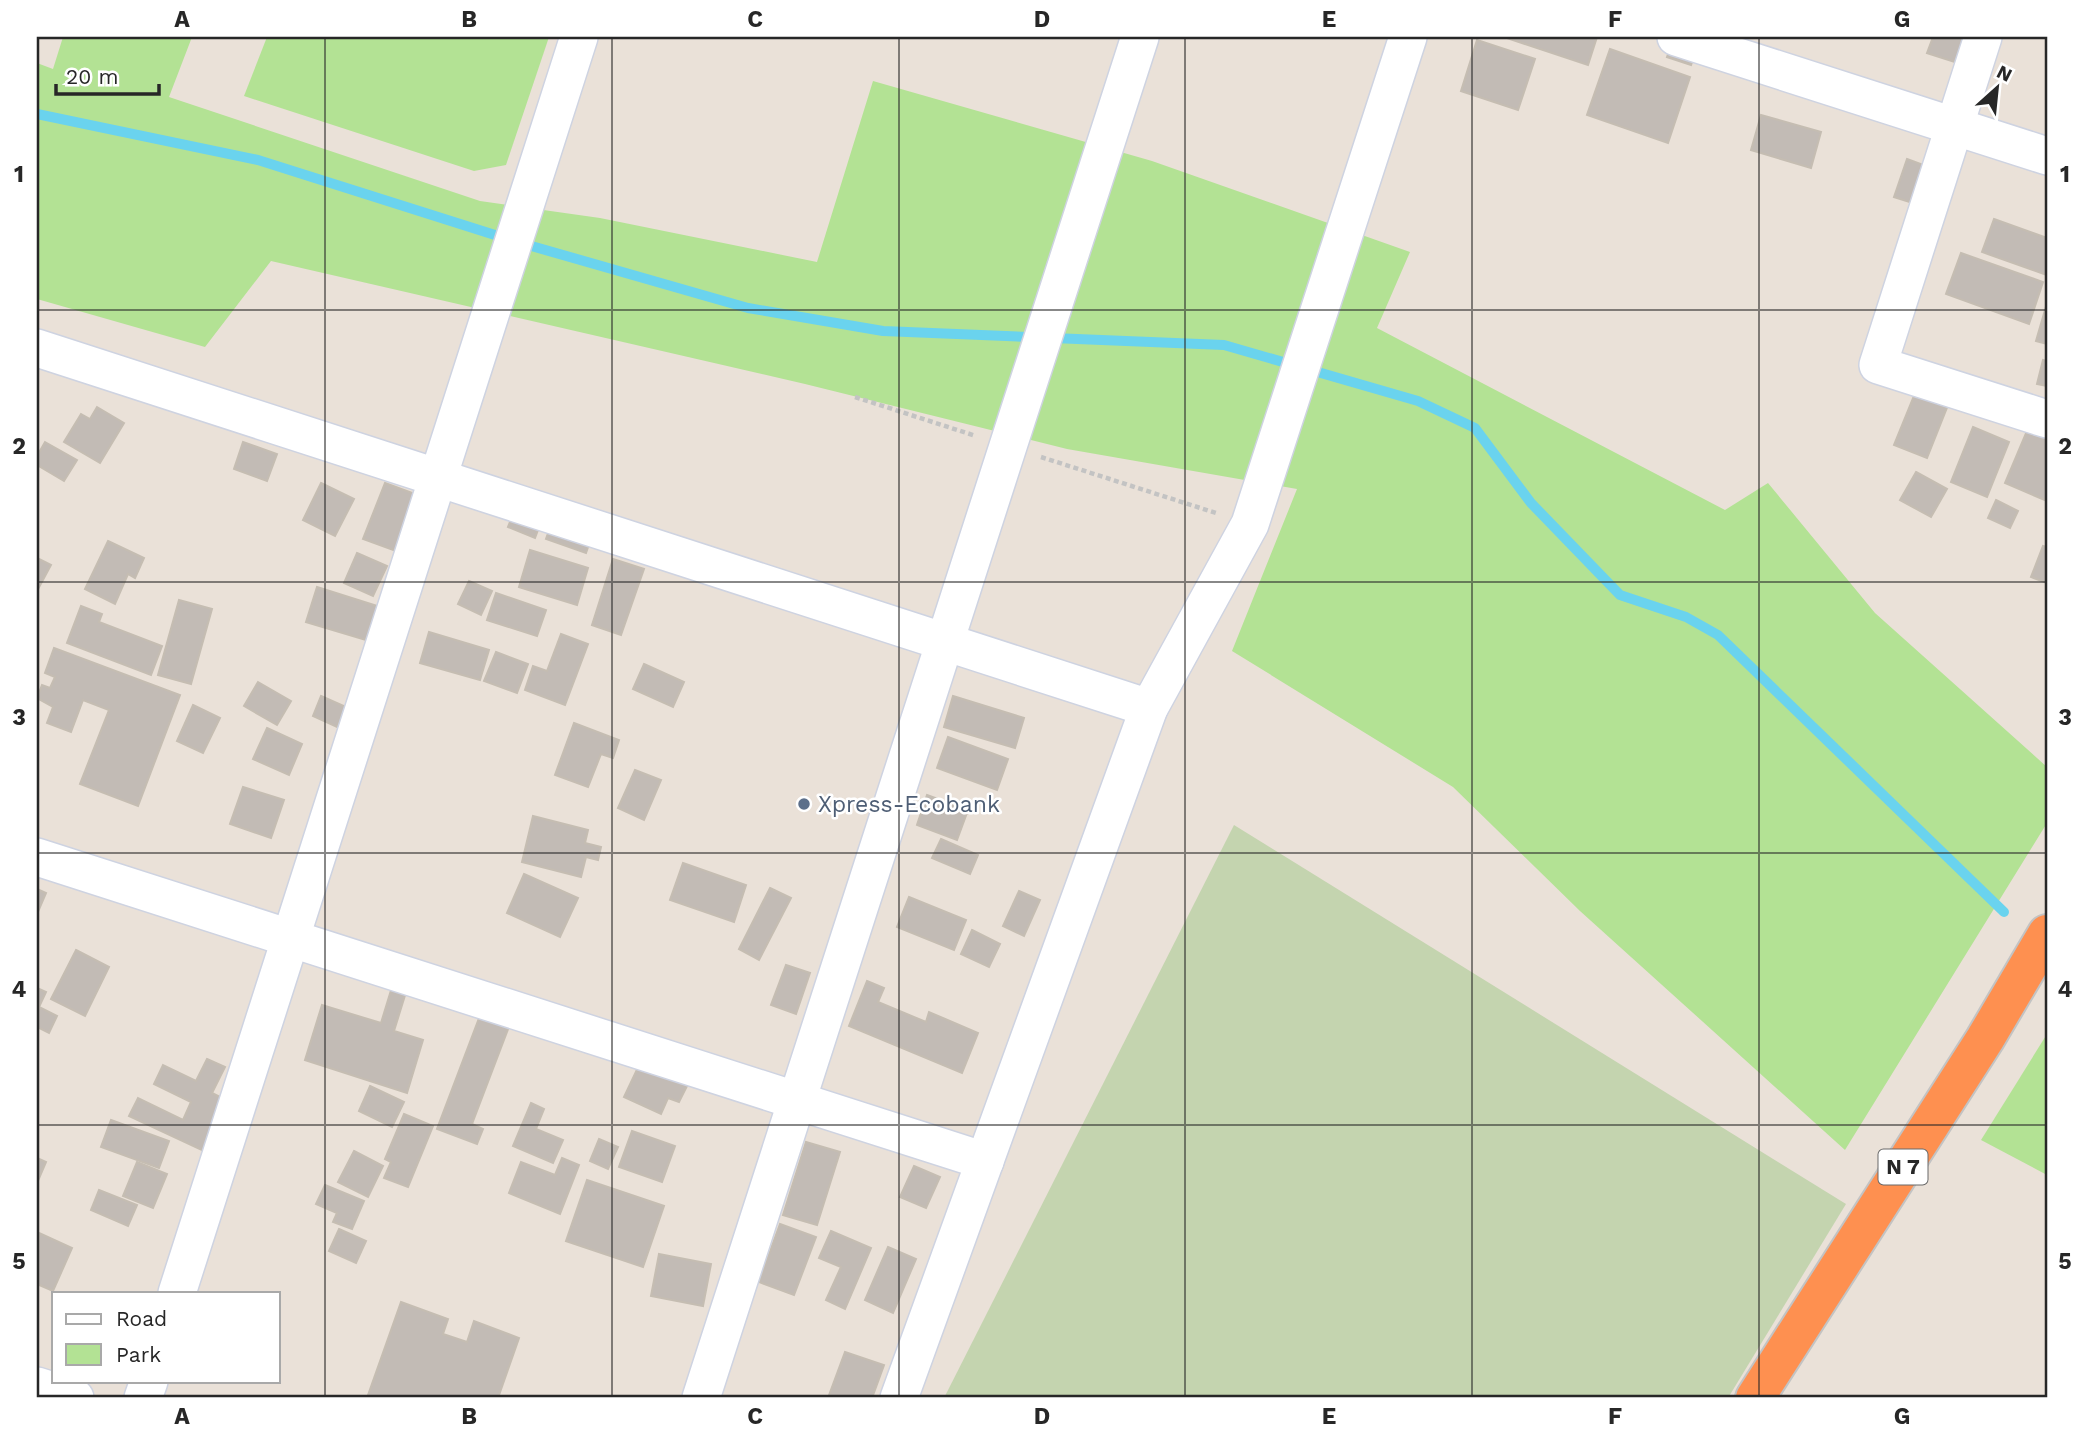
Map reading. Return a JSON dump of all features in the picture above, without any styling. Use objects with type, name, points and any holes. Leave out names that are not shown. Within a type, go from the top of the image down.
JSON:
[{"type":"highway","name":"N 7","points":[[1755,1398],[1978,1050],[2047,934]]},
{"type":"street","points":[[177,1292],[579,37]]},
{"type":"street","points":[[701,1398],[1140,37]]},
{"type":"street","points":[[899,1398],[1149,708],[1250,524],[1408,37]]},
{"type":"street","points":[[1676,37],[1730,45],[1954,126],[2047,156]]},
{"type":"street","points":[[1983,37],[1878,365],[2047,419]]},
{"type":"street","points":[[37,348],[1149,708]]},
{"type":"street","points":[[37,857],[985,1161]]},
{"type":"street","points":[[37,1386],[75,1398]]},
{"type":"path","points":[[855,397],[1250,524]]},
{"type":"green space","points":[[63,37],[192,37],[169,97],[480,201],[600,218],[817,262],[873,81],[1152,161],[1410,252],[1377,328],[1725,510],[1768,483],[1875,613],[2047,767],[2047,823],[1845,1150],[1580,911],[1453,787],[1232,651],[1297,489],[1067,449],[805,384],[271,261],[205,347],[37,299],[37,63],[53,69]]},
{"type":"green space","points":[[267,37],[549,37],[506,165],[474,171],[244,96]]},
{"type":"green space","points":[[1234,825],[1846,1204],[1728,1398],[944,1398]]},
{"type":"green space","points":[[2047,1034],[2047,1175],[1981,1140]]},
{"type":"building","points":[[1504,37],[1597,37],[1588,65]]},
{"type":"building","points":[[1933,37],[1970,37],[1961,64],[1927,53]]},
{"type":"building","points":[[1477,40],[1535,59],[1518,110],[1461,91]]},
{"type":"building","points":[[1673,40],[1697,49],[1691,65],[1667,57]]},
{"type":"building","points":[[1610,49],[1690,77],[1668,143],[1587,115]]},
{"type":"building","points":[[1761,115],[1821,132],[1811,168],[1751,150]]},
{"type":"building","points":[[1907,159],[1929,167],[1916,204],[1894,197]]},
{"type":"building","points":[[1994,219],[2047,238],[2047,275],[1982,252]]},
{"type":"building","points":[[1961,253],[2043,282],[2029,324],[1946,294]]},
{"type":"building","points":[[2047,303],[2047,344],[2036,341]]},
{"type":"building","points":[[2043,360],[2047,361],[2047,386],[2037,384]]},
{"type":"building","points":[[1920,381],[1952,395],[1927,458],[1894,445]]},
{"type":"building","points":[[97,407],[124,423],[100,463],[64,442],[81,414],[90,419]]},
{"type":"building","points":[[2032,419],[2047,425],[2047,501],[2005,483]]},
{"type":"building","points":[[1973,427],[2009,442],[1987,497],[1951,482]]},
{"type":"building","points":[[45,442],[77,460],[64,481],[37,465],[37,456]]},
{"type":"building","points":[[243,442],[277,454],[267,481],[234,469]]},
{"type":"building","points":[[1916,472],[1947,489],[1931,517],[1900,500]]},
{"type":"building","points":[[321,483],[354,499],[335,536],[303,520]]},
{"type":"building","points":[[385,483],[418,495],[396,551],[363,539]]},
{"type":"building","points":[[524,487],[550,498],[535,538],[508,527]]},
{"type":"building","points":[[1996,500],[2018,511],[2010,528],[1988,518]]},
{"type":"building","points":[[560,501],[599,515],[586,553],[546,539]]},
{"type":"building","points":[[108,541],[144,558],[135,578],[128,574],[115,604],[85,589]]},
{"type":"building","points":[[2043,546],[2047,547],[2047,583],[2031,577]]},
{"type":"building","points":[[530,550],[588,568],[577,605],[519,587]]},
{"type":"building","points":[[357,553],[387,566],[373,596],[344,583]]},
{"type":"building","points":[[37,558],[51,565],[37,591]]},
{"type":"building","points":[[613,559],[644,569],[621,635],[592,625]]},
{"type":"building","points":[[469,581],[492,591],[481,615],[458,604]]},
{"type":"building","points":[[317,587],[377,606],[366,640],[306,622]]},
{"type":"building","points":[[496,593],[546,610],[537,636],[487,620]]},
{"type":"building","points":[[179,600],[212,609],[191,684],[158,675]]},
{"type":"building","points":[[81,606],[102,614],[99,622],[162,646],[151,675],[67,643]]},
{"type":"building","points":[[429,632],[489,650],[480,680],[420,663]]},
{"type":"building","points":[[561,634],[588,644],[565,705],[525,690],[533,666],[547,671]]},
{"type":"building","points":[[54,648],[180,695],[138,806],[80,784],[109,710],[83,700],[71,732],[47,723],[53,707],[37,698],[42,685],[50,688],[55,677],[45,673]]},
{"type":"building","points":[[496,652],[528,664],[517,693],[484,681]]},
{"type":"building","points":[[644,664],[684,682],[673,707],[633,689]]},
{"type":"building","points":[[258,682],[291,701],[277,725],[244,706]]},
{"type":"building","points":[[321,696],[346,707],[337,727],[313,716]]},
{"type":"building","points":[[953,696],[1024,718],[1015,748],[944,727]]},
{"type":"building","points":[[193,705],[220,718],[203,753],[177,741]]},
{"type":"building","points":[[574,723],[619,740],[613,758],[601,754],[588,787],[555,775]]},
{"type":"building","points":[[267,728],[302,744],[289,775],[253,759]]},
{"type":"building","points":[[948,737],[1008,759],[997,790],[937,768]]},
{"type":"building","points":[[635,770],[661,780],[644,820],[618,808]]},
{"type":"building","points":[[243,787],[284,800],[271,838],[230,824]]},
{"type":"building","points":[[927,795],[968,810],[957,840],[917,825]]},
{"type":"building","points":[[533,816],[588,830],[585,843],[601,847],[598,860],[586,857],[581,877],[522,862]]},
{"type":"building","points":[[941,839],[978,855],[970,874],[932,858]]},
{"type":"building","points":[[683,863],[746,885],[734,922],[670,900]]},
{"type":"building","points":[[524,874],[578,898],[560,937],[507,913]]},
{"type":"building","points":[[770,888],[791,898],[759,960],[739,949]]},
{"type":"building","points":[[37,889],[46,893],[37,914]]},
{"type":"building","points":[[1019,891],[1040,900],[1024,936],[1003,926]]},
{"type":"building","points":[[909,897],[966,920],[954,950],[897,927]]},
{"type":"building","points":[[972,930],[1000,944],[989,967],[961,954]]},
{"type":"building","points":[[76,950],[109,967],[85,1016],[51,999]]},
{"type":"building","points":[[786,965],[810,973],[796,1014],[771,1005]]},
{"type":"building","points":[[867,981],[884,988],[878,1002],[926,1022],[929,1012],[978,1033],[962,1073],[849,1026]]},
{"type":"building","points":[[392,987],[406,992],[394,1031],[423,1040],[407,1093],[305,1060],[322,1005],[381,1023]]},
{"type":"building","points":[[37,988],[46,992],[39,1007],[57,1016],[49,1033],[37,1027]]},
{"type":"building","points":[[481,1013],[510,1024],[472,1124],[483,1129],[477,1144],[437,1129]]},
{"type":"building","points":[[207,1059],[225,1067],[212,1093],[230,1102],[206,1152],[129,1116],[138,1098],[183,1120],[191,1102],[154,1084],[163,1065],[196,1081]]},
{"type":"building","points":[[641,1061],[688,1084],[679,1102],[668,1098],[661,1114],[624,1097]]},
{"type":"building","points":[[370,1086],[404,1102],[392,1127],[359,1111]]},
{"type":"building","points":[[531,1103],[544,1109],[536,1129],[563,1140],[553,1163],[513,1146]]},
{"type":"building","points":[[404,1114],[433,1126],[408,1187],[384,1178],[391,1162],[385,1159]]},
{"type":"building","points":[[111,1120],[169,1141],[159,1168],[101,1147]]},
{"type":"building","points":[[632,1131],[675,1146],[662,1182],[619,1167]]},
{"type":"building","points":[[599,1139],[618,1147],[608,1169],[590,1161]]},
{"type":"building","points":[[806,1142],[840,1152],[817,1225],[783,1215]]},
{"type":"building","points":[[354,1151],[383,1166],[368,1197],[338,1182]]},
{"type":"building","points":[[37,1158],[46,1162],[37,1183]]},
{"type":"building","points":[[562,1158],[579,1165],[560,1214],[509,1193],[521,1162],[555,1175]]},
{"type":"building","points":[[137,1162],[167,1174],[153,1208],[123,1196]]},
{"type":"building","points":[[914,1166],[940,1177],[926,1208],[900,1197]]},
{"type":"building","points":[[587,1180],[664,1206],[643,1267],[566,1241]]},
{"type":"building","points":[[325,1185],[364,1201],[352,1229],[333,1222],[337,1213],[316,1204]]},
{"type":"building","points":[[99,1190],[137,1205],[128,1226],[91,1210]]},
{"type":"building","points":[[780,1224],[816,1237],[794,1295],[759,1282]]},
{"type":"building","points":[[339,1229],[366,1241],[356,1263],[329,1251]]},
{"type":"building","points":[[831,1231],[871,1248],[845,1309],[826,1300],[841,1267],[819,1258]]},
{"type":"building","points":[[39,1233],[72,1248],[53,1291],[37,1284]]},
{"type":"building","points":[[888,1247],[916,1259],[893,1313],[865,1300]]},
{"type":"building","points":[[659,1254],[711,1264],[703,1306],[651,1296]]},
{"type":"building","points":[[401,1302],[448,1319],[443,1334],[467,1342],[474,1321],[519,1338],[498,1398],[367,1398]]},
{"type":"building","points":[[845,1352],[884,1365],[872,1398],[828,1398]]},
{"type":"waterway","points":[[37,114],[258,160],[514,241],[748,308],[883,331],[1224,345],[1418,401],[1475,428],[1531,503],[1620,595],[1686,617],[1718,635],[2004,912]]},
{"type":"place","name":"Xpress-Ecobank","points":[[804,804]]}]
